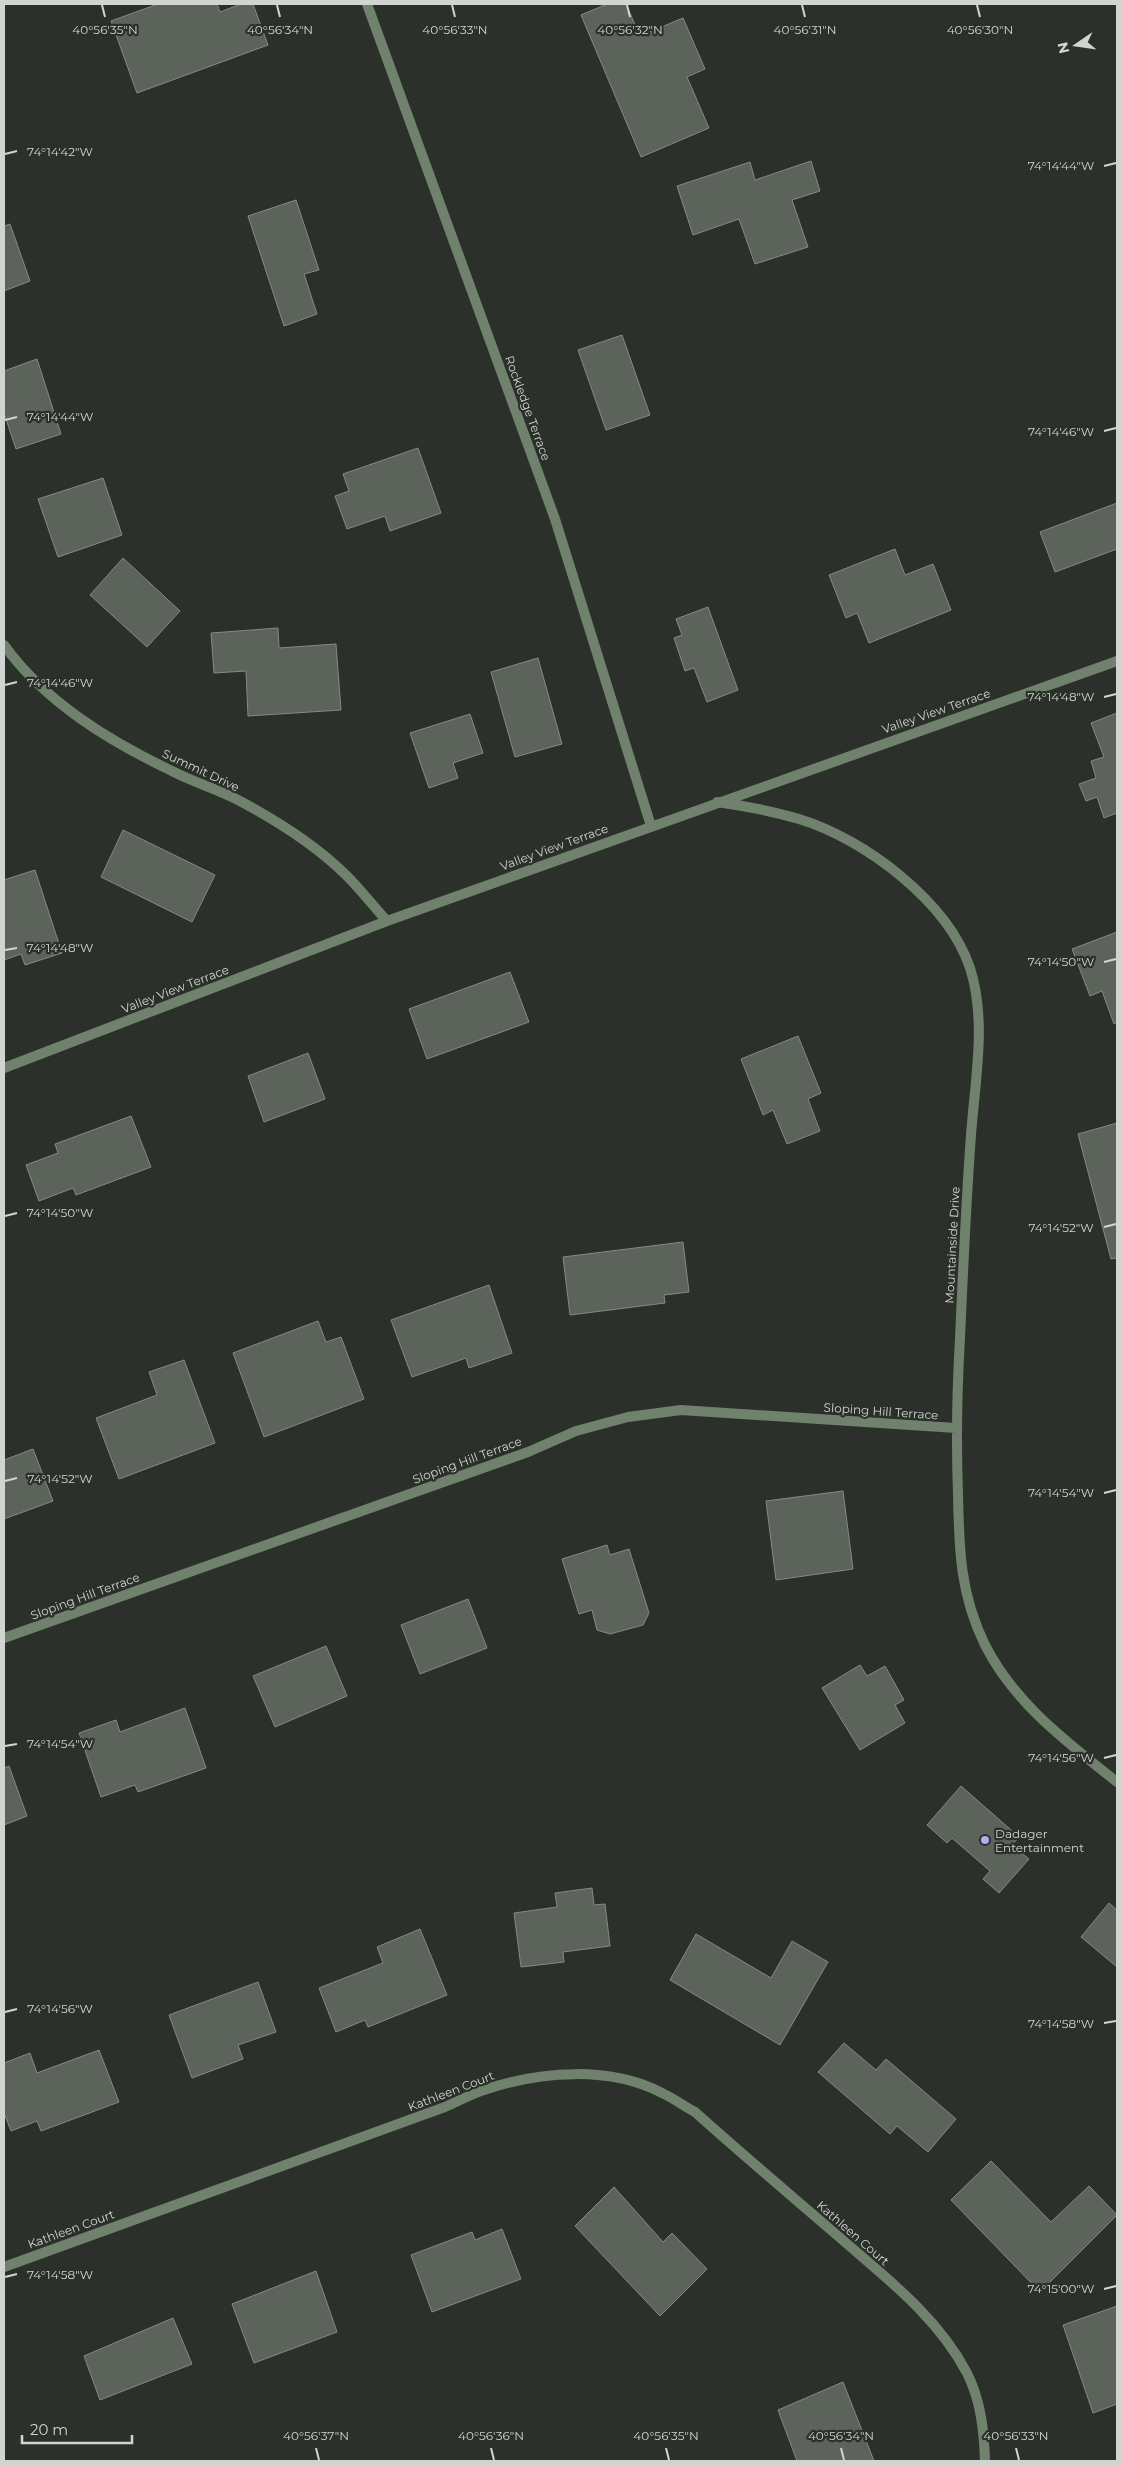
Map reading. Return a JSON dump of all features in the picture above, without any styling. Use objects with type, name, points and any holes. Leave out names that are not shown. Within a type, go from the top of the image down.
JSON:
[{"type":"street","name":"Rockledge Terrace","points":[[367,4],[555,519],[652,826]]},
{"type":"street","name":"Summit Drive","points":[[4,644],[13,657],[58,702],[112,740],[173,772],[237,800],[295,834],[345,874],[387,921]]},
{"type":"street","name":"Valley View Terrace","points":[[4,1068],[387,921],[1117,661]]},
{"type":"street","name":"Mountainside Drive","points":[[717,802],[752,807],[802,820],[847,839],[886,865],[932,905],[958,942],[970,968],[977,996],[979,1024],[967,1188],[956,1428],[960,1562],[967,1596],[986,1645],[1014,1690],[1052,1731],[1117,1782]]},
{"type":"street","name":"Sloping Hill Terrace","points":[[4,1638],[528,1452],[576,1430],[628,1417],[681,1410],[956,1428]]},
{"type":"street","name":"Kathleen Court","points":[[4,2267],[436,2111],[486,2089],[531,2078],[559,2075],[577,2074],[621,2079],[661,2092],[695,2112],[910,2299],[942,2334],[967,2374],[978,2402],[983,2424],[985,2461]]},
{"type":"building","points":[[158,4],[217,4],[220,12],[241,4],[253,4],[268,45],[137,93],[111,21]]},
{"type":"building","points":[[607,4],[626,4],[640,36],[683,18],[705,69],[687,77],[709,128],[641,157],[581,15]]},
{"type":"building","points":[[811,161],[820,191],[792,200],[808,247],[755,264],[739,219],[693,235],[677,186],[750,162],[755,180]]},
{"type":"building","points":[[296,200],[319,270],[304,274],[317,314],[284,326],[248,216]]},
{"type":"building","points":[[10,224],[30,281],[4,291],[4,226]]},
{"type":"building","points":[[622,335],[650,415],[606,430],[578,350]]},
{"type":"building","points":[[37,359],[61,434],[16,449],[4,413],[4,371]]},
{"type":"building","points":[[418,448],[441,513],[390,531],[385,516],[347,529],[335,496],[349,491],[343,474]]},
{"type":"building","points":[[103,478],[122,535],[58,557],[38,499]]},
{"type":"building","points":[[1117,503],[1117,549],[1055,572],[1040,532]]},
{"type":"building","points":[[895,549],[905,575],[933,564],[951,610],[869,643],[857,613],[846,618],[829,575]]},
{"type":"building","points":[[123,558],[180,611],[147,647],[90,595]]},
{"type":"building","points":[[708,607],[738,690],[707,702],[694,668],[685,671],[674,638],[682,635],[676,619]]},
{"type":"building","points":[[278,628],[279,648],[336,644],[341,710],[248,716],[246,671],[214,673],[211,633]]},
{"type":"building","points":[[538,658],[562,744],[515,757],[491,672]]},
{"type":"building","points":[[1117,713],[1117,813],[1104,818],[1097,797],[1086,801],[1079,784],[1096,778],[1091,761],[1104,757],[1091,723]]},
{"type":"building","points":[[470,714],[483,753],[453,763],[458,778],[429,788],[410,733]]},
{"type":"building","points":[[123,830],[215,875],[192,922],[101,877]]},
{"type":"building","points":[[35,870],[62,953],[25,965],[21,954],[4,960],[4,880]]},
{"type":"building","points":[[1117,932],[1117,1022],[1114,1024],[1102,991],[1090,996],[1072,949]]},
{"type":"building","points":[[510,972],[529,1022],[427,1059],[409,1009]]},
{"type":"building","points":[[798,1036],[821,1093],[808,1099],[820,1131],[787,1144],[773,1110],[763,1115],[741,1059]]},
{"type":"building","points":[[308,1053],[325,1099],[264,1122],[248,1076]]},
{"type":"building","points":[[131,1116],[151,1167],[76,1195],[73,1188],[39,1201],[26,1165],[58,1153],[55,1144]]},
{"type":"building","points":[[1117,1123],[1117,1258],[1111,1259],[1078,1134]]},
{"type":"building","points":[[683,1242],[689,1292],[664,1295],[665,1303],[570,1315],[563,1257]]},
{"type":"building","points":[[489,1285],[512,1353],[469,1368],[466,1358],[412,1377],[391,1320]]},
{"type":"building","points":[[318,1321],[326,1342],[341,1337],[364,1399],[264,1437],[233,1353]]},
{"type":"building","points":[[184,1360],[215,1443],[119,1479],[96,1418],[157,1395],[149,1372]]},
{"type":"building","points":[[33,1449],[53,1501],[4,1519],[4,1460]]},
{"type":"building","points":[[843,1491],[853,1569],[776,1580],[766,1501]]},
{"type":"building","points":[[607,1545],[610,1555],[629,1549],[649,1613],[643,1625],[610,1634],[597,1630],[592,1610],[579,1614],[562,1559]]},
{"type":"building","points":[[468,1599],[487,1648],[420,1674],[401,1625]]},
{"type":"building","points":[[326,1646],[347,1696],[275,1727],[253,1676]]},
{"type":"building","points":[[860,1665],[867,1676],[885,1666],[904,1700],[895,1705],[905,1723],[860,1750],[822,1688]]},
{"type":"building","points":[[185,1708],[206,1768],[138,1792],[135,1785],[101,1797],[79,1733],[116,1720],[120,1732]]},
{"type":"building","points":[[9,1766],[27,1816],[4,1825],[4,1768]]},
{"type":"building","name":"Dadager Entertainment","points":[[961,1786],[1019,1837],[1012,1845],[1029,1859],[999,1893],[983,1879],[990,1871],[952,1838],[947,1843],[927,1825]]},
{"type":"building","points":[[592,1888],[594,1905],[605,1904],[610,1946],[563,1952],[564,1962],[521,1967],[514,1913],[557,1907],[555,1893]]},
{"type":"building","points":[[1109,1903],[1117,1910],[1117,1967],[1081,1937]]},
{"type":"building","points":[[420,1929],[447,1995],[368,2027],[365,2020],[336,2032],[319,1988],[383,1963],[377,1947]]},
{"type":"building","points":[[696,1934],[771,1978],[792,1941],[828,1962],[780,2045],[670,1980]]},
{"type":"building","points":[[258,1982],[276,2032],[238,2045],[243,2059],[192,2078],[169,2015]]},
{"type":"building","points":[[844,2043],[876,2070],[886,2059],[956,2119],[928,2152],[897,2126],[890,2134],[818,2072]]},
{"type":"building","points":[[99,2050],[119,2102],[41,2131],[37,2121],[11,2131],[4,2113],[4,2063],[30,2053],[37,2073]]},
{"type":"building","points":[[991,2161],[1051,2222],[1089,2186],[1117,2215],[1040,2292],[951,2200]]},
{"type":"building","points":[[614,2187],[663,2242],[672,2233],[707,2269],[660,2316],[575,2226]]},
{"type":"building","points":[[502,2229],[521,2279],[432,2312],[411,2255],[472,2232],[475,2240]]},
{"type":"building","points":[[316,2271],[337,2332],[254,2363],[232,2304]]},
{"type":"building","points":[[1117,2306],[1117,2404],[1093,2413],[1063,2325]]},
{"type":"building","points":[[173,2318],[192,2364],[100,2400],[84,2356]]},
{"type":"building","points":[[843,2382],[874,2461],[797,2461],[778,2410]]},
{"type":"place","name":"Dadager Entertainment","points":[[985,1840]]}]
